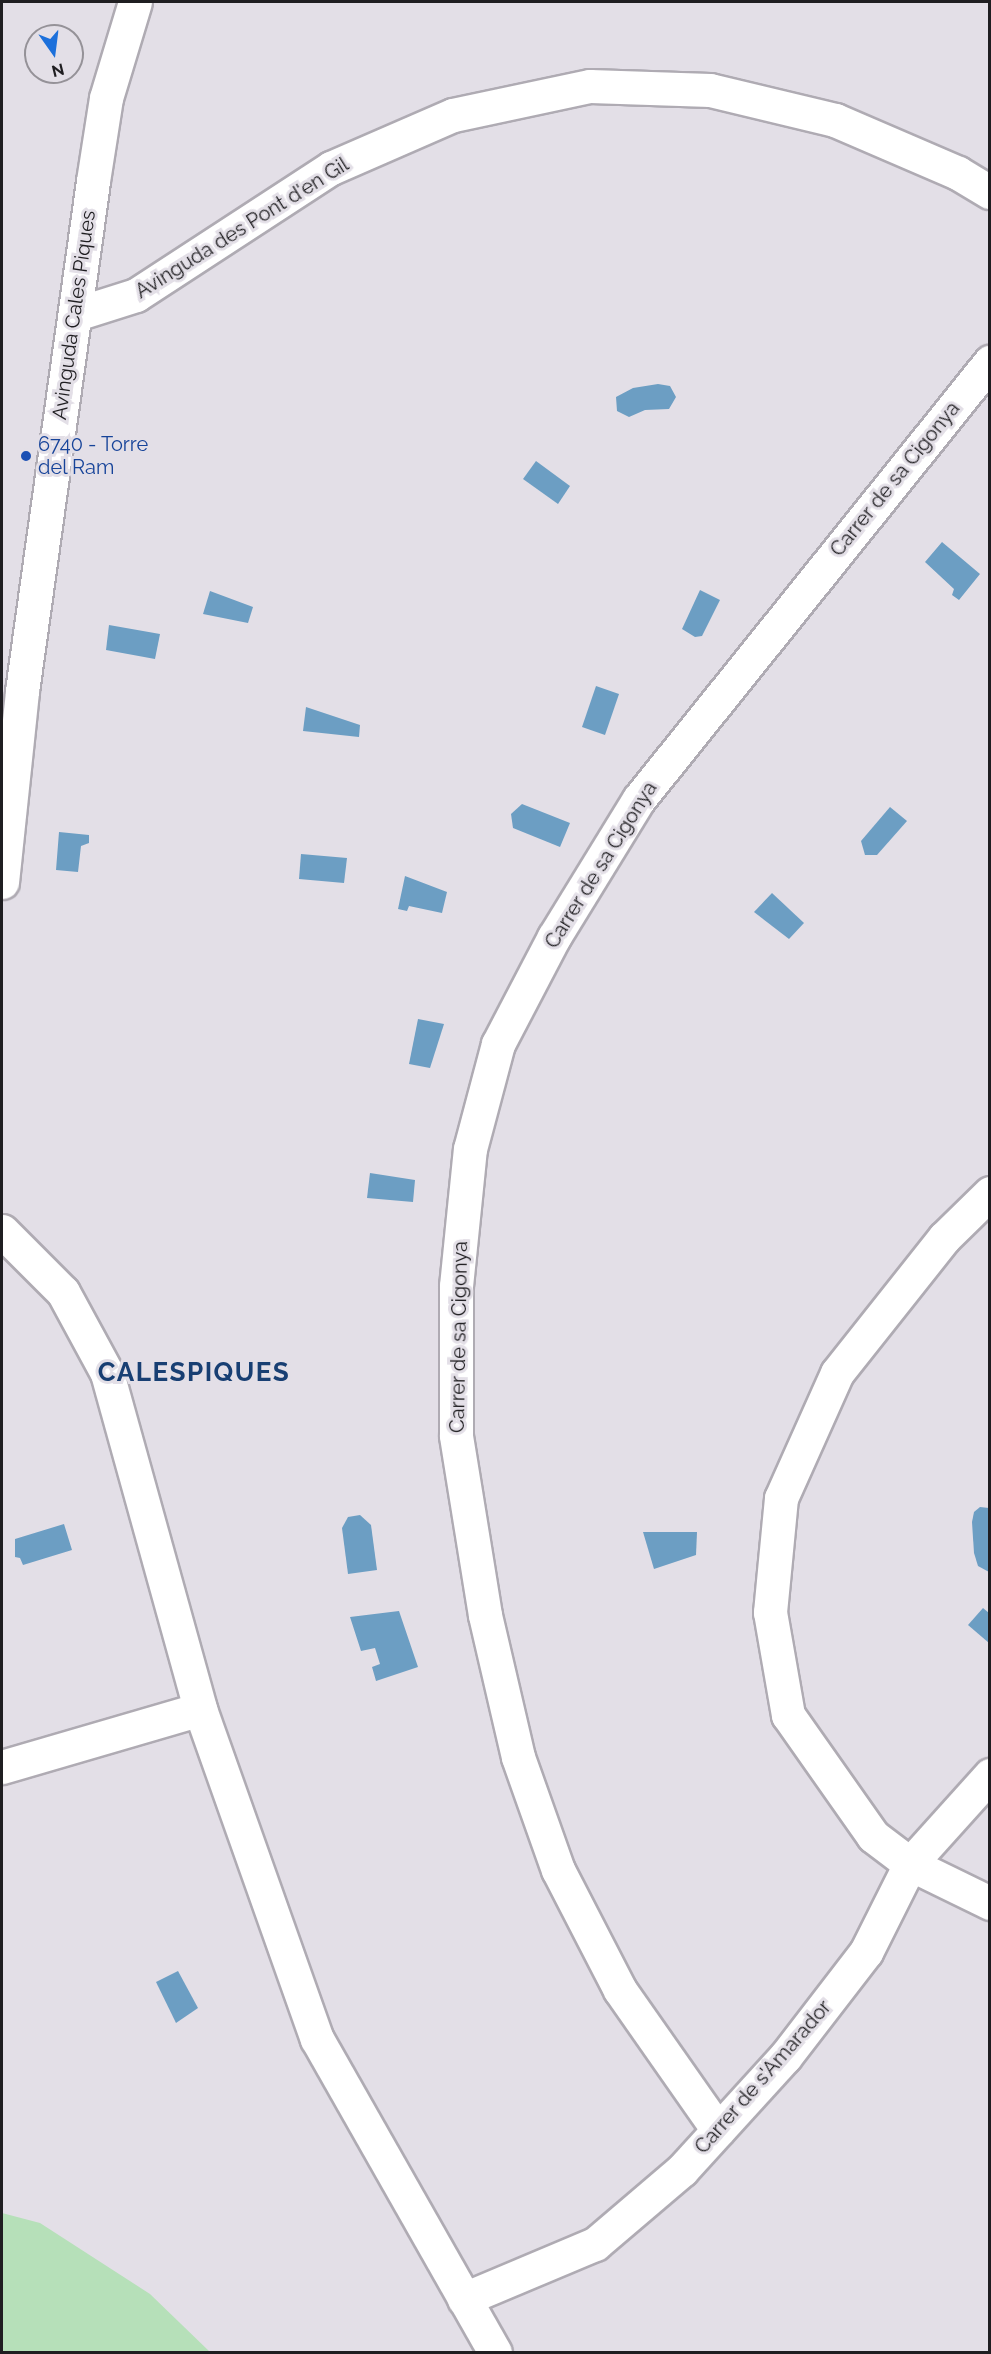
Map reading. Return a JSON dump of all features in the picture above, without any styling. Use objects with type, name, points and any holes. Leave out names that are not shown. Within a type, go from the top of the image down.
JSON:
[{"type":"street","name":"Avinguda Cales Piques","points":[[2,882],[12,689],[76,314],[106,98],[135,2]]},
{"type":"street","name":"Avinguda des Pont d'en Gil","points":[[76,314],[136,295],[331,168],[453,115],[590,86],[710,90],[835,120],[958,173],[990,192]]},
{"type":"street","name":"Carrer de sa Cigonya","points":[[718,2130],[620,1990],[558,1870],[519,1757],[484,1615],[456,1435],[456,1286],[470,1149],[498,1044],[554,937],[639,799],[990,362]]},
{"type":"street","points":[[990,1193],[944,1238],[837,1373],[781,1498],[770,1612],[788,1715],[873,1836],[910,1864],[990,1903]]},
{"type":"street","points":[[2,1231],[63,1293],[107,1373],[200,1709],[317,2039],[495,2352]]},
{"type":"street","points":[[2,1767],[200,1709]]},
{"type":"street","name":"Carrer de s'Amarador","points":[[464,2299],[596,2244],[682,2170],[785,2057],[866,1952],[910,1864],[990,1775]]},
{"type":"green space","points":[[2,2213],[40,2223],[150,2294],[210,2352],[2,2352]]},
{"type":"water","points":[[658,384],[670,386],[676,397],[669,409],[645,410],[629,417],[617,411],[616,397],[633,388]]},
{"type":"water","points":[[536,461],[570,486],[558,504],[523,479]]},
{"type":"water","points":[[942,542],[980,574],[959,600],[952,595],[954,589],[925,562]]},
{"type":"water","points":[[700,590],[720,600],[702,636],[695,637],[682,629]]},
{"type":"water","points":[[210,591],[253,607],[248,623],[203,614]]},
{"type":"water","points":[[109,625],[160,634],[155,659],[106,650]]},
{"type":"water","points":[[596,686],[619,694],[605,735],[582,727]]},
{"type":"water","points":[[306,707],[360,725],[359,737],[303,731]]},
{"type":"water","points":[[522,804],[570,823],[560,847],[513,828],[511,814]]},
{"type":"water","points":[[890,807],[907,821],[877,855],[865,855],[861,841]]},
{"type":"water","points":[[59,832],[89,835],[89,843],[81,846],[78,872],[56,870]]},
{"type":"water","points":[[301,854],[347,858],[344,883],[299,879]]},
{"type":"water","points":[[405,876],[447,892],[442,913],[409,906],[407,911],[398,909]]},
{"type":"water","points":[[772,893],[804,923],[789,939],[754,912]]},
{"type":"water","points":[[418,1019],[444,1024],[430,1068],[409,1064]]},
{"type":"water","points":[[370,1173],[415,1180],[413,1202],[367,1198]]},
{"type":"water","points":[[980,1507],[989,1508],[989,1572],[978,1566],[974,1553],[972,1522],[974,1512]]},
{"type":"water","points":[[360,1515],[371,1525],[377,1570],[348,1574],[342,1528],[348,1517]]},
{"type":"water","points":[[64,1524],[72,1550],[23,1565],[20,1558],[15,1557],[15,1539]]},
{"type":"water","points":[[643,1532],[697,1532],[696,1555],[654,1569]]},
{"type":"water","points":[[983,1608],[989,1613],[989,1643],[968,1625]]},
{"type":"water","points":[[399,1611],[418,1667],[376,1681],[372,1667],[380,1664],[375,1648],[361,1651],[350,1617]]},
{"type":"water","points":[[178,1971],[198,2008],[176,2023],[156,1982]]},
{"type":"place","name":"6740 - Torre del Ram","points":[[26,456]]},
{"type":"district","name":"CALESPIQUES","points":[[194,1373]]}]
